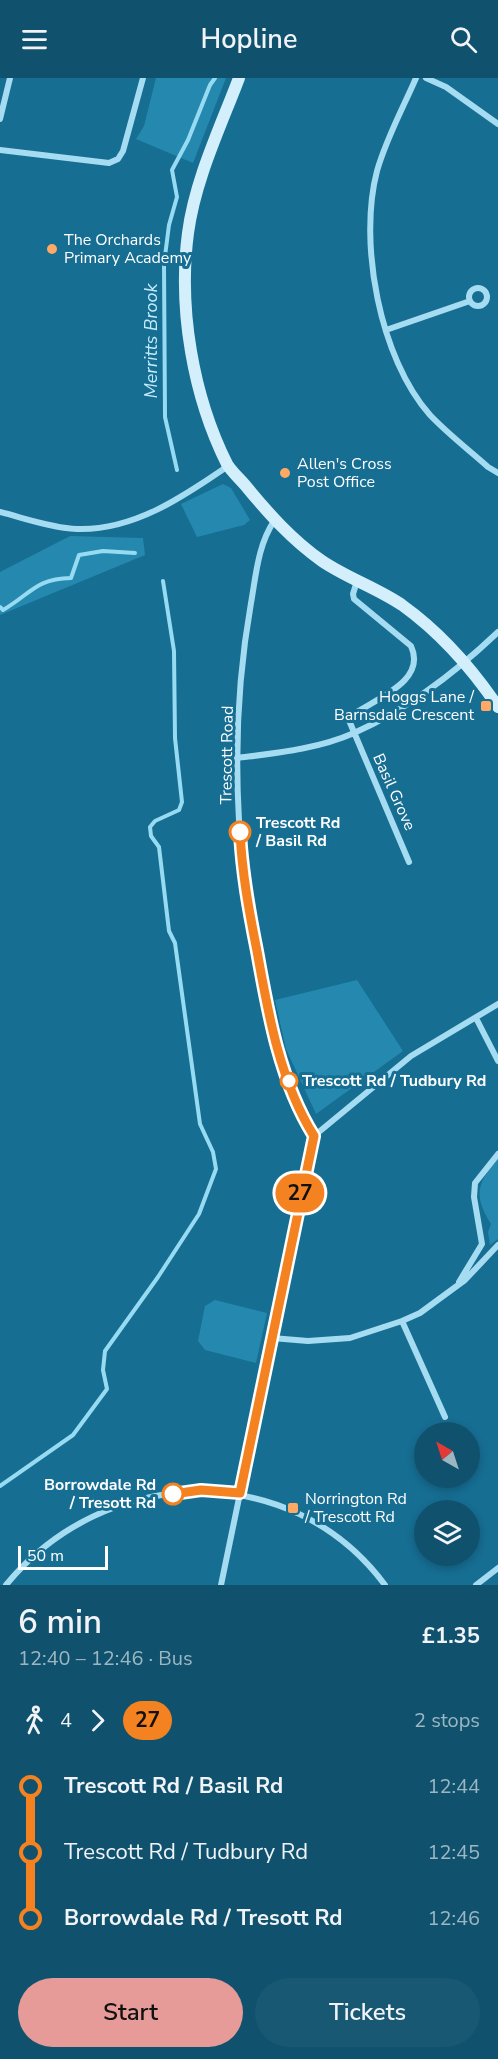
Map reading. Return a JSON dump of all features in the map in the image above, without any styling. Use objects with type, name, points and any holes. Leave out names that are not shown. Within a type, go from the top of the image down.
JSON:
[{"type":"street","points":[[0,119],[10,78]]},
{"type":"street","points":[[0,150],[109,163],[118,159],[123,151],[143,78]]},
{"type":"street","points":[[239,78],[197,194],[188,232],[185,279],[191,348],[202,400],[228,466],[274,521],[322,561],[401,604],[448,643],[465,661],[498,707]]},
{"type":"street","points":[[416,78],[376,173],[371,228],[372,275],[386,330],[398,362],[430,414],[488,467],[498,472]]},
{"type":"street","points":[[426,78],[446,87],[498,124]]},
{"type":"street","points":[[386,330],[470,301]]},
{"type":"street","points":[[0,512],[75,529],[113,527],[182,496],[228,466]]},
{"type":"street","name":"Trescott Road","points":[[274,521],[264,536],[245,638],[237,758],[242,869],[266,1000],[293,1096],[314,1136]]},
{"type":"street","points":[[353,733],[348,718],[403,682],[413,671],[415,655],[411,646],[354,599],[352,594],[357,580]]},
{"type":"street","points":[[237,758],[290,751],[353,733],[412,702],[498,632]]},
{"type":"street","name":"Basil Grove","points":[[353,733],[409,862]]},
{"type":"street","points":[[221,1585],[314,1136],[411,1056],[498,1004]]},
{"type":"street","points":[[476,1018],[498,1061]]},
{"type":"street","points":[[272,1338],[308,1341],[350,1338],[420,1313],[458,1282],[482,1244],[474,1197],[475,1183],[498,1154]]},
{"type":"street","points":[[458,1282],[465,1280],[498,1245]]},
{"type":"street","points":[[402,1321],[445,1417]]},
{"type":"street","points":[[6,1585],[45,1545],[80,1523],[120,1505],[201,1490],[240,1493],[289,1510],[322,1526],[353,1550],[386,1585]]},
{"type":"street","points":[[476,1585],[498,1568]]},
{"type":"shaded area","points":[[156,78],[226,78],[193,163],[136,139],[144,126]]},
{"type":"shaded area","points":[[223,484],[231,488],[250,520],[244,525],[197,537],[181,504]]},
{"type":"shaded area","points":[[70,536],[143,538],[145,555],[0,615],[0,572]]},
{"type":"shaded area","points":[[357,980],[403,1051],[316,1114],[286,1049],[275,1000]]},
{"type":"shaded area","points":[[498,1158],[498,1239],[490,1245],[488,1232],[491,1224],[482,1205],[480,1190],[486,1175]]},
{"type":"shaded area","points":[[215,1300],[267,1313],[256,1363],[205,1350],[198,1341],[205,1306]]},
{"type":"waterway","name":"Merritts Brook","points":[[177,470],[165,417],[164,264],[169,225],[177,197],[172,170],[215,78]]},
{"type":"waterway","points":[[0,607],[3,610],[41,584],[71,578],[79,555],[103,551],[135,553]]},
{"type":"waterway","points":[[0,1486],[73,1435],[107,1389],[103,1370],[105,1351],[158,1277],[199,1214],[216,1169],[213,1152],[200,1124],[175,943],[169,931],[159,847],[151,836],[150,827],[155,821],[179,810],[182,802],[175,738],[174,651],[163,581]]},
{"type":"bus line","name":"27","points":[[173,1494],[201,1490],[240,1493],[294,1221],[314,1136],[302,1118],[293,1096],[266,1000],[242,869],[240,832]]},
{"type":"place","name":"The Orchards Primary Academy","points":[[52,249]]},
{"type":"place","name":"Allen's Cross Post Office","points":[[285,473]]},
{"type":"place","name":"Hoggs Lane / Barnsdale Crescent","points":[[486,706]]},
{"type":"place","name":"Trescott Rd / Basil Rd","points":[[240,832]]},
{"type":"place","name":"Trescott Rd / Tudbury Rd","points":[[289,1081]]},
{"type":"place","name":"Borrowdale Rd / Tresott Rd","points":[[173,1494]]},
{"type":"place","name":"Norrington Rd / Trescott Rd","points":[[293,1508]]}]
